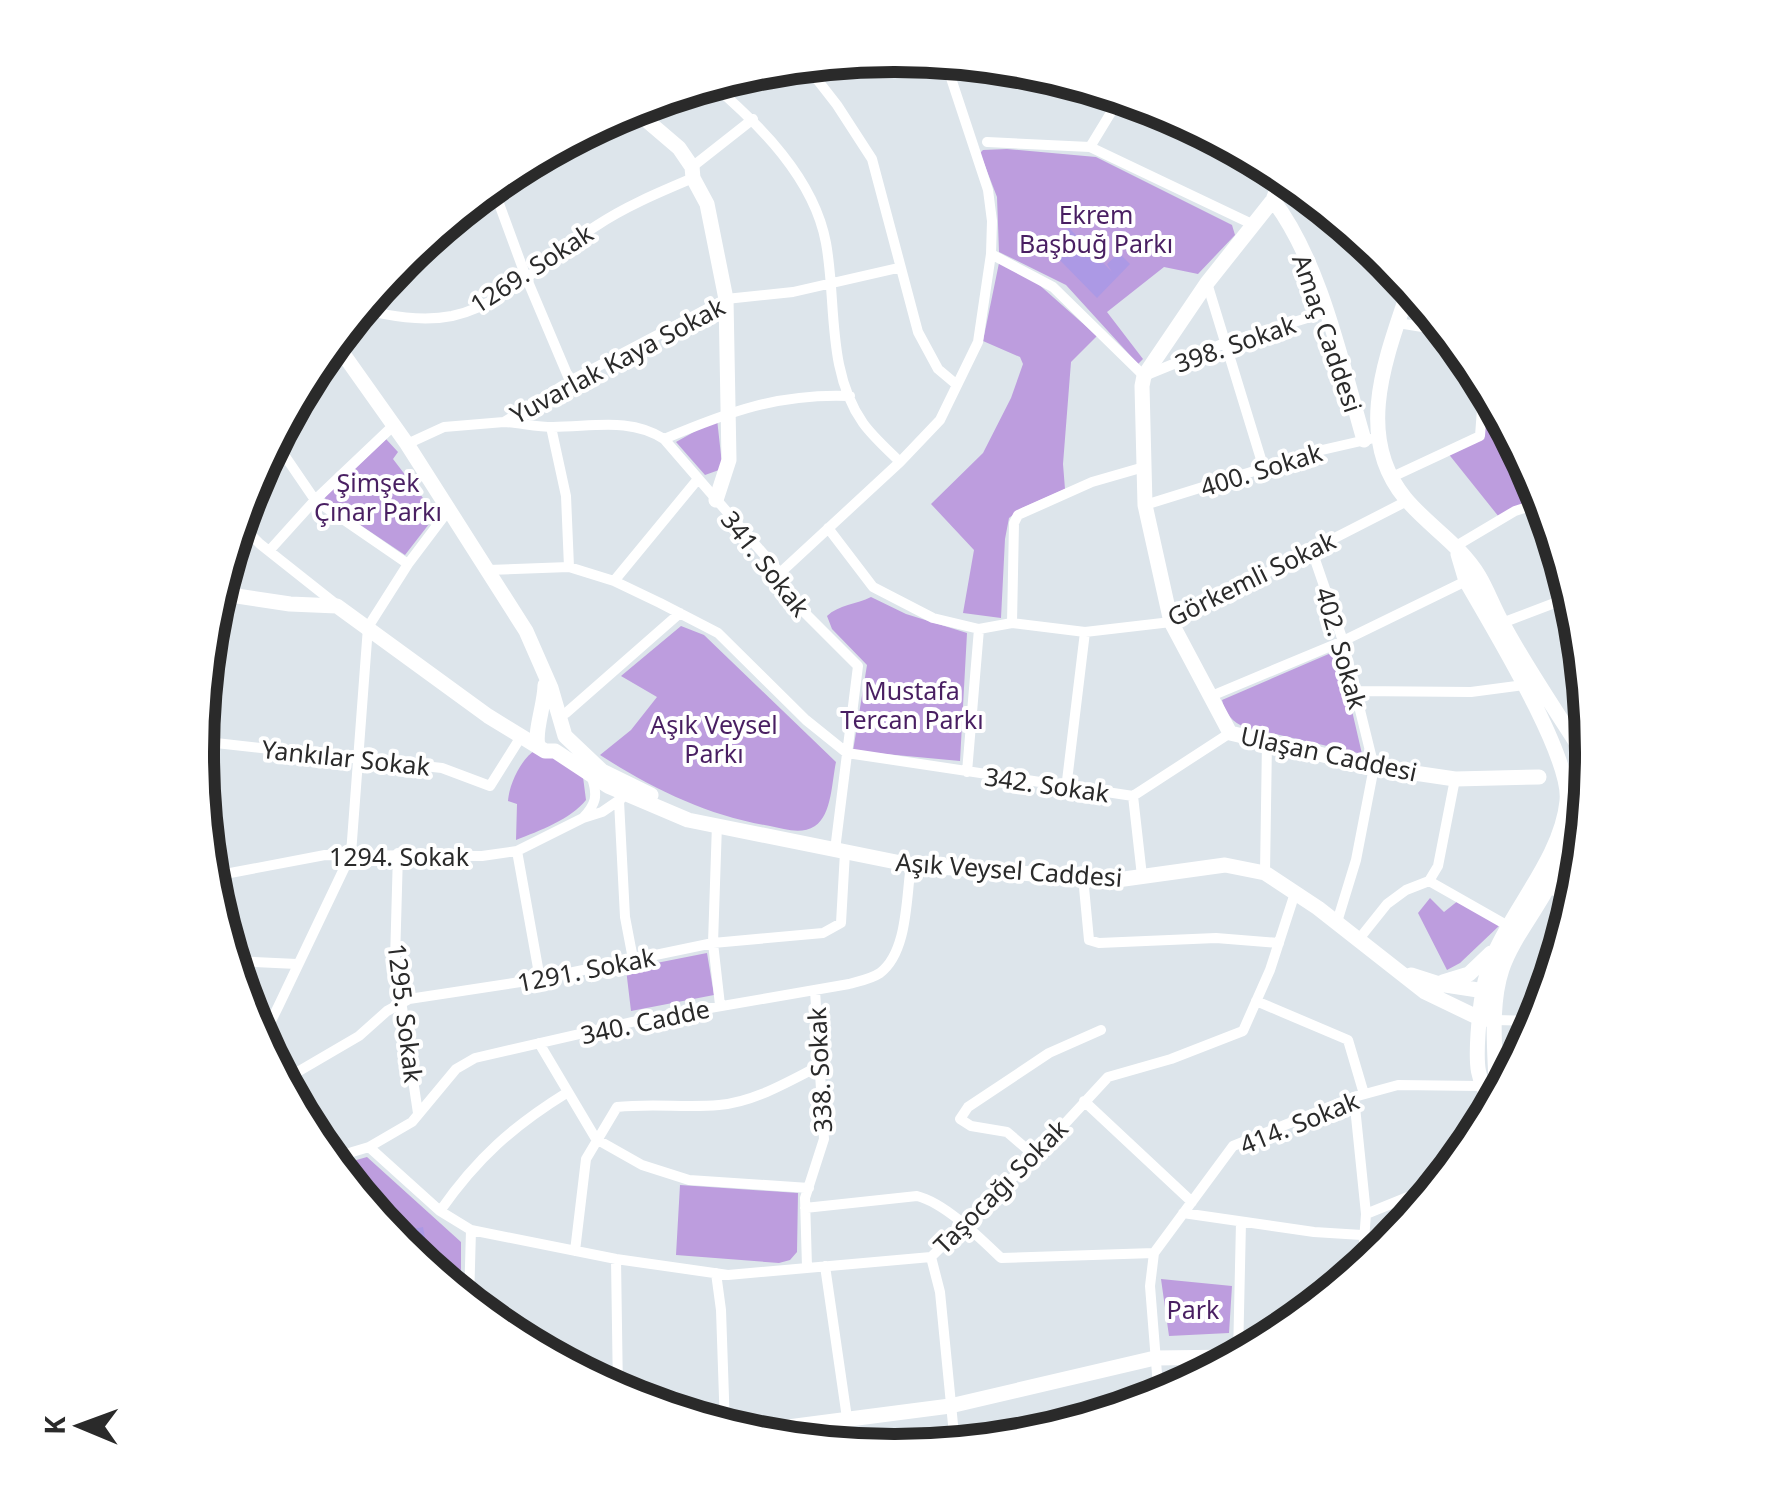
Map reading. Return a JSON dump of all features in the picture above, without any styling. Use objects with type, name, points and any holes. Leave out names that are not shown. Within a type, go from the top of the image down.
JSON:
[{"type":"street","points":[[780,574],[940,420],[978,342],[992,254],[992,221],[988,190],[950,75]]},
{"type":"street","points":[[815,77],[872,159],[918,332],[938,369],[957,385]]},
{"type":"street","points":[[724,95],[753,119],[808,191],[826,242],[840,370],[862,422],[900,462]]},
{"type":"street","points":[[1090,147],[1113,109]]},
{"type":"street","name":"1269. Sokak","points":[[376,312],[420,319],[452,316],[478,306],[596,226],[692,172],[753,119]]},
{"type":"street","points":[[646,120],[679,148],[707,204],[726,299],[729,460],[716,500]]},
{"type":"street","points":[[987,142],[1090,147],[1254,225]]},
{"type":"street","points":[[992,254],[1053,287],[1144,376],[1277,190]]},
{"type":"street","name":"Amaç Caddesi","points":[[1273,200],[1293,231],[1327,312],[1370,439],[1390,478],[1407,501],[1456,546],[1479,575],[1502,624],[1575,735]]},
{"type":"street","points":[[497,201],[570,381]]},
{"type":"street","name":"Yuvarlak Kaya Sokak","points":[[406,444],[444,427],[504,422],[570,381],[726,299],[793,292],[898,268]]},
{"type":"street","points":[[1207,283],[1264,468]]},
{"type":"street","points":[[1370,439],[1379,384],[1405,303]]},
{"type":"street","name":"398. Sokak","points":[[1144,376],[1226,343],[1327,312]]},
{"type":"street","points":[[1398,323],[1425,327]]},
{"type":"street","name":"Aşık Veysel Caddesi","points":[[344,355],[526,631],[564,725],[602,771],[698,813],[712,823]]},
{"type":"street","name":"Ulaşan Caddesi","points":[[1144,376],[1145,505],[1170,622],[1230,733],[1374,767],[1455,779],[1540,777]]},
{"type":"street","points":[[504,422],[551,427],[603,423],[646,428],[664,439],[729,412],[810,394],[850,396]]},
{"type":"street","points":[[1390,478],[1480,436],[1482,410]]},
{"type":"street","points":[[269,551],[315,500],[394,426]]},
{"type":"street","points":[[551,427],[566,496],[569,567]]},
{"type":"street","name":"341. Sokak","points":[[664,439],[780,574],[787,595],[858,666],[840,851]]},
{"type":"street","name":"400. Sokak","points":[[1145,505],[1370,439]]},
{"type":"street","points":[[283,454],[315,500],[408,564]]},
{"type":"street","points":[[1012,624],[1014,524],[1018,515],[1092,482],[1144,467]]},
{"type":"street","points":[[614,580],[698,479]]},
{"type":"street","name":"Görkemli Sokak","points":[[828,528],[873,587],[932,618],[979,629],[1012,624],[1084,632],[1170,622],[1407,501]]},
{"type":"street","points":[[1429,982],[1446,982],[1469,974],[1486,960],[1543,866],[1568,800],[1561,761],[1466,581],[1456,546],[1528,507]]},
{"type":"street","points":[[270,1022],[351,854],[368,627],[448,511]]},
{"type":"street","points":[[250,533],[338,606],[488,716],[538,745]]},
{"type":"street","name":"402. Sokak","points":[[1311,548],[1343,641],[1374,767],[1356,860],[1337,922]]},
{"type":"street","points":[[488,570],[569,567],[614,580],[680,613],[718,633],[806,720],[847,753]]},
{"type":"street","points":[[1208,697],[1343,641],[1466,581]]},
{"type":"street","points":[[233,595],[338,606]]},
{"type":"street","points":[[1502,624],[1558,602]]},
{"type":"street","points":[[555,751],[562,745],[564,725],[680,613]]},
{"type":"street","points":[[968,772],[979,629]]},
{"type":"street","points":[[1066,789],[1084,632]]},
{"type":"street","name":"Aşık Veysel Caddesi","points":[[545,676],[538,745],[592,774],[622,798],[688,820],[911,865],[1117,880],[1225,865],[1265,872],[1337,922],[1425,992],[1487,1019]]},
{"type":"street","points":[[1356,691],[1471,692],[1524,686]]},
{"type":"street","points":[[475,704],[508,719],[539,726],[548,722],[564,725]]},
{"type":"street","name":"342. Sokak","points":[[847,753],[1066,789],[1133,796],[1230,733]]},
{"type":"street","name":"Yankılar Sokak","points":[[214,743],[442,768],[490,786],[522,735]]},
{"type":"street","points":[[1265,872],[1266,742]]},
{"type":"street","points":[[1540,777],[1561,761],[1575,758]]},
{"type":"street","points":[[583,818],[594,806],[597,792],[592,774]]},
{"type":"street","points":[[1540,777],[1566,782],[1574,779]]},
{"type":"street","points":[[1359,939],[1387,904],[1429,880],[1438,866],[1455,779]]},
{"type":"street","points":[[1133,796],[1142,876]]},
{"type":"street","points":[[622,798],[625,916],[633,960]]},
{"type":"street","name":"1294. Sokak","points":[[225,874],[325,854],[482,856],[518,851],[622,798]]},
{"type":"street","points":[[712,823],[713,943],[720,1005]]},
{"type":"street","points":[[1490,992],[1506,957],[1549,886],[1570,830]]},
{"type":"street","points":[[518,851],[540,979]]},
{"type":"street","name":"1291. Sokak","points":[[295,1074],[359,1036],[387,1010],[408,999],[540,979],[713,943],[823,934],[840,923],[840,851]]},
{"type":"street","name":"1295. Sokak","points":[[398,853],[395,961],[418,1114]]},
{"type":"street","name":"340. Cadde","points":[[346,1154],[369,1147],[412,1122],[456,1069],[475,1058],[876,976],[898,949],[911,865]]},
{"type":"street","points":[[1083,877],[1089,940],[1099,943],[1216,938],[1279,943]]},
{"type":"street","points":[[1429,880],[1506,932]]},
{"type":"street","points":[[1549,886],[1561,891]]},
{"type":"street","name":"Taşocağı Sokak","points":[[471,1230],[616,1260],[716,1273],[931,1256],[1108,1078],[1243,1031],[1295,893]]},
{"type":"street","points":[[1484,1092],[1480,1086],[1477,1057],[1506,932]]},
{"type":"street","points":[[247,962],[297,964]]},
{"type":"street","name":"Aşık Veysel Caddesi","points":[[1402,972],[1429,982],[1490,992]]},
{"type":"street","name":"338. Sokak","points":[[807,1268],[805,1208],[824,1138],[815,990]]},
{"type":"street","points":[[1256,1001],[1348,1040],[1359,1096],[1366,1214],[1362,1247]]},
{"type":"street","points":[[1487,1019],[1520,1021]]},
{"type":"street","points":[[1487,1019],[1495,1073]]},
{"type":"street","points":[[1034,1156],[1007,1132],[971,1126],[960,1119],[968,1107],[1049,1053],[1101,1030]]},
{"type":"street","points":[[539,1043],[596,1140],[642,1164],[689,1180],[809,1188]]},
{"type":"street","points":[[575,1251],[586,1158],[618,1107],[721,1105],[762,1094],[820,1066]]},
{"type":"street","name":"414. Sokak","points":[[1154,1252],[1233,1146],[1359,1096],[1398,1085],[1480,1086]]},
{"type":"street","points":[[440,1211],[467,1172],[496,1142],[531,1114],[568,1092]]},
{"type":"street","points":[[1084,1101],[1192,1202]]},
{"type":"street","points":[[369,1147],[440,1211],[471,1230],[469,1284]]},
{"type":"street","points":[[805,1208],[917,1196],[930,1199],[966,1224],[1001,1258],[1154,1252],[1150,1286],[1158,1381]]},
{"type":"street","points":[[1366,1214],[1411,1196]]},
{"type":"street","points":[[1183,1214],[1362,1235]]},
{"type":"street","points":[[1238,1340],[1241,1222]]},
{"type":"street","points":[[931,1256],[940,1292],[954,1431]]},
{"type":"street","points":[[616,1260],[618,1374]]},
{"type":"street","points":[[825,1266],[847,1418]]},
{"type":"street","points":[[716,1273],[724,1411]]},
{"type":"street","points":[[794,1426],[950,1406],[1156,1358],[1206,1357]]},
{"type":"street","points":[[814,1423],[815,1429]]},
{"type":"green space","name":"Ekrem Başbuğ Parkı","points":[[1007,149],[1096,157],[1232,225],[1235,235],[1198,274],[1164,267],[1107,312],[1143,359],[1138,364],[1066,285],[999,252],[997,197],[980,153]]},
{"type":"green space","points":[[999,263],[1036,282],[1097,336],[1071,362],[1063,464],[1065,489],[1009,518],[1001,618],[963,613],[974,550],[931,504],[983,453],[1023,364],[1020,357],[983,341]]},
{"type":"green space","points":[[1484,413],[1527,503],[1499,517],[1447,452],[1482,437]]},
{"type":"green space","points":[[717,419],[722,464],[719,470],[705,475],[676,442]]},
{"type":"green space","name":"Şimşek Çınar Parkı","points":[[386,439],[398,452],[393,459],[436,515],[405,555],[326,502],[325,497]]},
{"type":"green space","name":"Mustafa Tercan Parkı","points":[[871,597],[906,614],[967,633],[960,761],[853,751],[867,665],[832,629],[827,616]]},
{"type":"green space","name":"Aşık Veysel Parkı","points":[[681,626],[704,635],[836,762],[828,806],[815,826],[793,831],[703,808],[661,790],[600,755],[631,730],[657,697],[621,676]]},
{"type":"green space","points":[[1338,650],[1362,754],[1245,727],[1225,709],[1222,700]]},
{"type":"green space","points":[[536,750],[583,777],[586,800],[563,819],[516,840],[517,804],[508,801],[509,794],[521,765]]},
{"type":"green space","points":[[1430,898],[1444,912],[1459,900],[1500,925],[1460,963],[1447,970],[1418,913]]},
{"type":"green space","points":[[707,953],[714,995],[631,1011],[626,969]]},
{"type":"green space","points":[[367,1157],[461,1242],[461,1277],[413,1234],[351,1161]]},
{"type":"green space","points":[[680,1185],[798,1193],[797,1252],[790,1260],[779,1263],[676,1255]]},
{"type":"green space","name":"Park","points":[[1161,1279],[1232,1286],[1229,1333],[1169,1336]]},
{"type":"shaded area","points":[[1069,228],[1112,272],[1107,264],[1119,253],[1130,264],[1097,298],[1048,248]]},
{"type":"shaded area","points":[[423,1227],[427,1247],[413,1234],[409,1230]]}]
